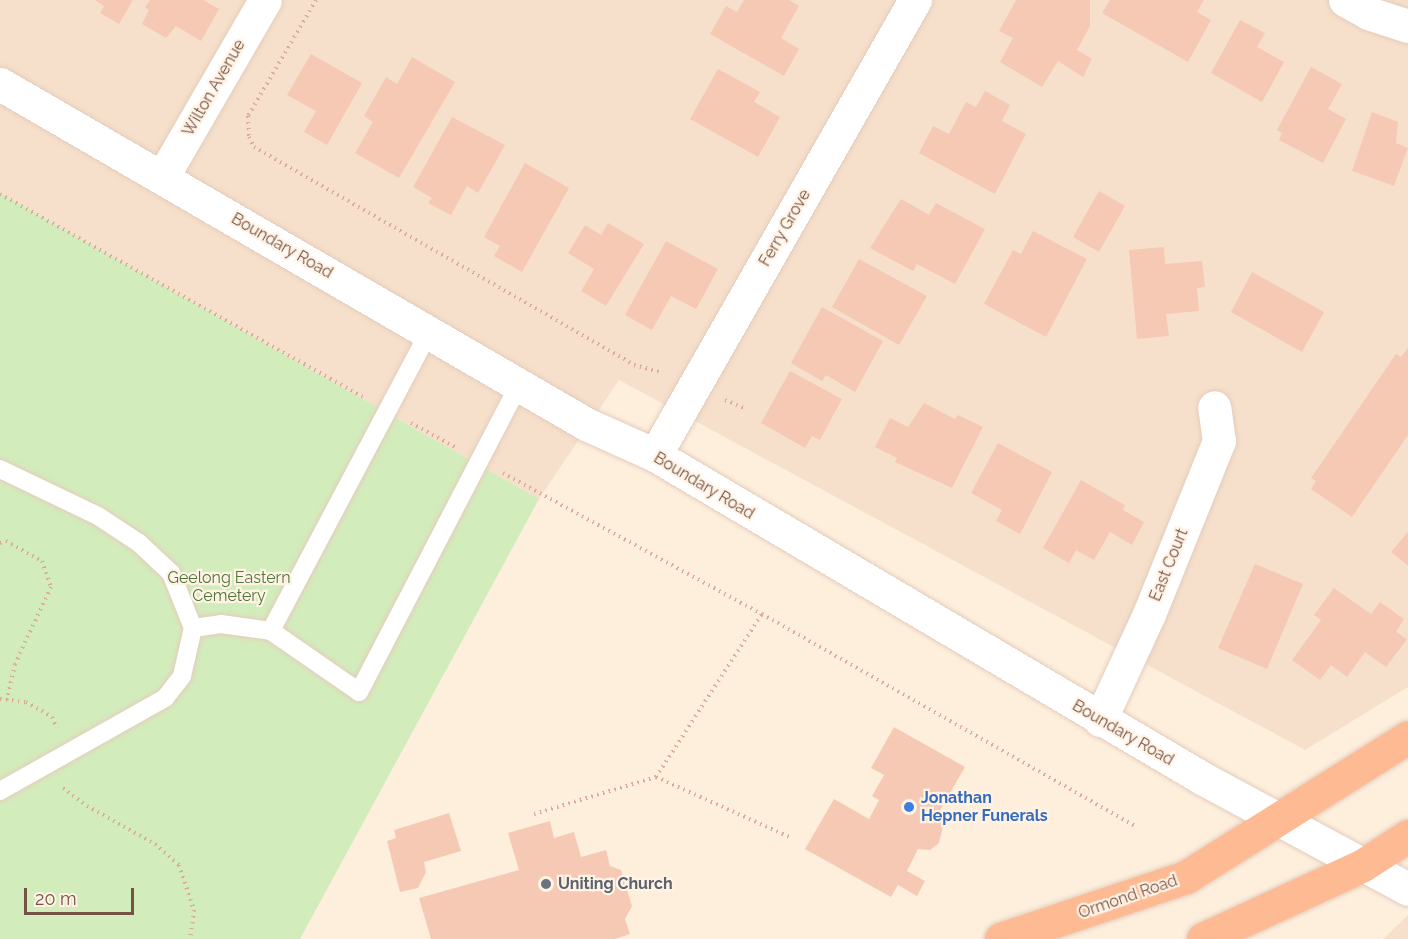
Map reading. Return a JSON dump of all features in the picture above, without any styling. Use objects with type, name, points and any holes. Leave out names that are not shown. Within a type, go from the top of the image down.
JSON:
[{"type":"highway","name":"Ormond Road","points":[[1001,939],[1171,883],[1279,819],[1408,737]]},
{"type":"highway","points":[[1203,939],[1364,865],[1408,836]]},
{"type":"main road","name":"Wilton Avenue","points":[[163,176],[266,0]]},
{"type":"main road","name":"Ferry Grove","points":[[655,455],[915,0]]},
{"type":"main road","points":[[1344,0],[1408,26]]},
{"type":"main road","name":"Boundary Road","points":[[0,84],[163,176],[586,424],[655,455],[1100,720],[1408,889]]},
{"type":"main road","name":"East Court","points":[[1100,720],[1149,614],[1219,441],[1214,407]]},
{"type":"lane","points":[[271,631],[429,332]]},
{"type":"lane","points":[[193,628],[220,624],[271,631],[359,692],[519,385]]},
{"type":"lane","points":[[0,468],[98,516],[139,543],[171,573],[193,628],[182,676],[165,698],[0,791]]},
{"type":"path","points":[[316,0],[248,116],[249,137],[254,147],[634,365],[666,374]]},
{"type":"path","points":[[0,194],[388,410],[762,614],[1134,825]]},
{"type":"path","points":[[0,543],[6,541],[42,561],[51,586],[15,664],[6,700]]},
{"type":"path","points":[[534,814],[656,777],[762,614]]},
{"type":"path","points":[[0,699],[26,702],[52,717],[69,753]]},
{"type":"path","points":[[47,765],[63,787],[87,806],[155,844],[179,865],[194,910],[190,939]]},
{"type":"path","points":[[656,777],[792,838]]},
{"type":"shaded area","points":[[0,0],[1408,0],[1408,687],[1305,750],[619,380],[539,499],[0,193]]},
{"type":"shaded area","points":[[1408,915],[1408,939],[1383,939]]},
{"type":"green space","name":"Geelong Eastern Cemetery","points":[[0,193],[539,499],[300,939],[0,939]]},
{"type":"building","points":[[95,0],[133,0],[119,24],[100,13],[104,6]]},
{"type":"building","points":[[150,0],[203,0],[219,9],[201,41],[176,26],[166,38],[142,24],[149,10],[145,7]]},
{"type":"building","points":[[744,0],[789,0],[799,6],[781,38],[799,49],[784,76],[710,34],[726,6],[737,12]]},
{"type":"building","points":[[1016,0],[1090,0],[1090,26],[1077,50],[1092,59],[1083,77],[1058,61],[1042,87],[1000,62],[1013,38],[999,31]]},
{"type":"building","points":[[1110,0],[1204,0],[1197,12],[1211,20],[1188,62],[1102,13]]},
{"type":"building","points":[[1240,20],[1265,33],[1257,47],[1284,62],[1262,102],[1211,73]]},
{"type":"building","points":[[311,54],[362,83],[327,145],[304,132],[316,111],[287,95]]},
{"type":"building","points":[[412,57],[455,82],[399,178],[355,153],[373,122],[364,116],[386,77],[397,84]]},
{"type":"building","points":[[1311,67],[1342,84],[1328,109],[1346,119],[1323,163],[1279,140],[1282,133],[1277,130]]},
{"type":"building","points":[[718,69],[760,92],[754,102],[780,117],[758,157],[690,119]]},
{"type":"building","points":[[985,91],[1010,105],[1002,121],[1026,134],[995,194],[919,153],[933,126],[949,134],[966,102],[976,107]]},
{"type":"building","points":[[1372,112],[1398,122],[1396,143],[1408,148],[1394,186],[1352,171]]},
{"type":"building","points":[[452,117],[505,145],[478,193],[467,186],[451,215],[428,203],[432,198],[413,187]]},
{"type":"building","points":[[525,163],[569,188],[522,272],[494,256],[500,246],[484,237]]},
{"type":"building","points":[[1099,191],[1125,206],[1099,252],[1073,237]]},
{"type":"building","points":[[901,199],[929,215],[936,203],[985,229],[955,284],[917,264],[913,271],[870,248]]},
{"type":"building","points":[[608,223],[644,244],[606,306],[581,291],[594,269],[568,253],[585,225],[601,235]]},
{"type":"building","points":[[1033,231],[1087,259],[1046,337],[984,304],[1013,250],[1021,254]]},
{"type":"building","points":[[666,241],[718,269],[696,309],[671,296],[652,330],[625,315]]},
{"type":"building","points":[[1164,247],[1165,264],[1202,261],[1205,287],[1197,288],[1199,311],[1166,314],[1169,336],[1137,339],[1129,250]]},
{"type":"building","points":[[859,259],[927,296],[899,345],[832,307]]},
{"type":"building","points":[[1252,272],[1324,312],[1302,352],[1231,312]]},
{"type":"building","points":[[822,307],[883,341],[855,392],[826,375],[822,381],[791,363]]},
{"type":"building","points":[[1408,348],[1408,435],[1352,517],[1311,489],[1316,481],[1311,478],[1396,354],[1401,357]]},
{"type":"building","points":[[790,371],[842,399],[820,440],[812,436],[805,448],[761,423]]},
{"type":"building","points":[[924,403],[955,419],[958,415],[983,427],[952,488],[895,462],[897,458],[875,447],[890,418],[908,427]]},
{"type":"building","points":[[998,443],[1052,472],[1020,534],[996,521],[1002,510],[971,493]]},
{"type":"building","points":[[1081,480],[1125,505],[1123,510],[1144,522],[1132,545],[1110,532],[1094,560],[1076,550],[1069,563],[1043,548]]},
{"type":"building","points":[[1408,532],[1408,566],[1391,552]]},
{"type":"building","points":[[1255,564],[1303,584],[1267,669],[1218,648]]},
{"type":"building","points":[[1334,588],[1371,614],[1380,602],[1404,619],[1396,632],[1407,639],[1386,667],[1365,652],[1347,677],[1331,665],[1320,680],[1292,660],[1321,620],[1314,615]]},
{"type":"building","name":"Jonathan Hepner Funerals","points":[[894,727],[965,767],[938,814],[944,822],[939,843],[930,850],[918,849],[907,871],[925,881],[917,896],[898,885],[891,897],[805,849],[834,799],[869,819],[879,800],[872,796],[884,775],[871,768]]},
{"type":"building","points":[[449,813],[461,851],[424,862],[426,872],[418,888],[400,892],[387,841],[396,838],[394,830]]},
{"type":"building","name":"Uniting Church","points":[[550,821],[554,838],[574,832],[581,857],[606,850],[610,866],[621,870],[632,906],[625,919],[630,934],[615,939],[431,939],[419,898],[519,870],[508,833]]},
{"type":"place","name":"Jonathan Hepner Funerals","points":[[909,807]]},
{"type":"place","name":"Uniting Church","points":[[546,884]]}]
